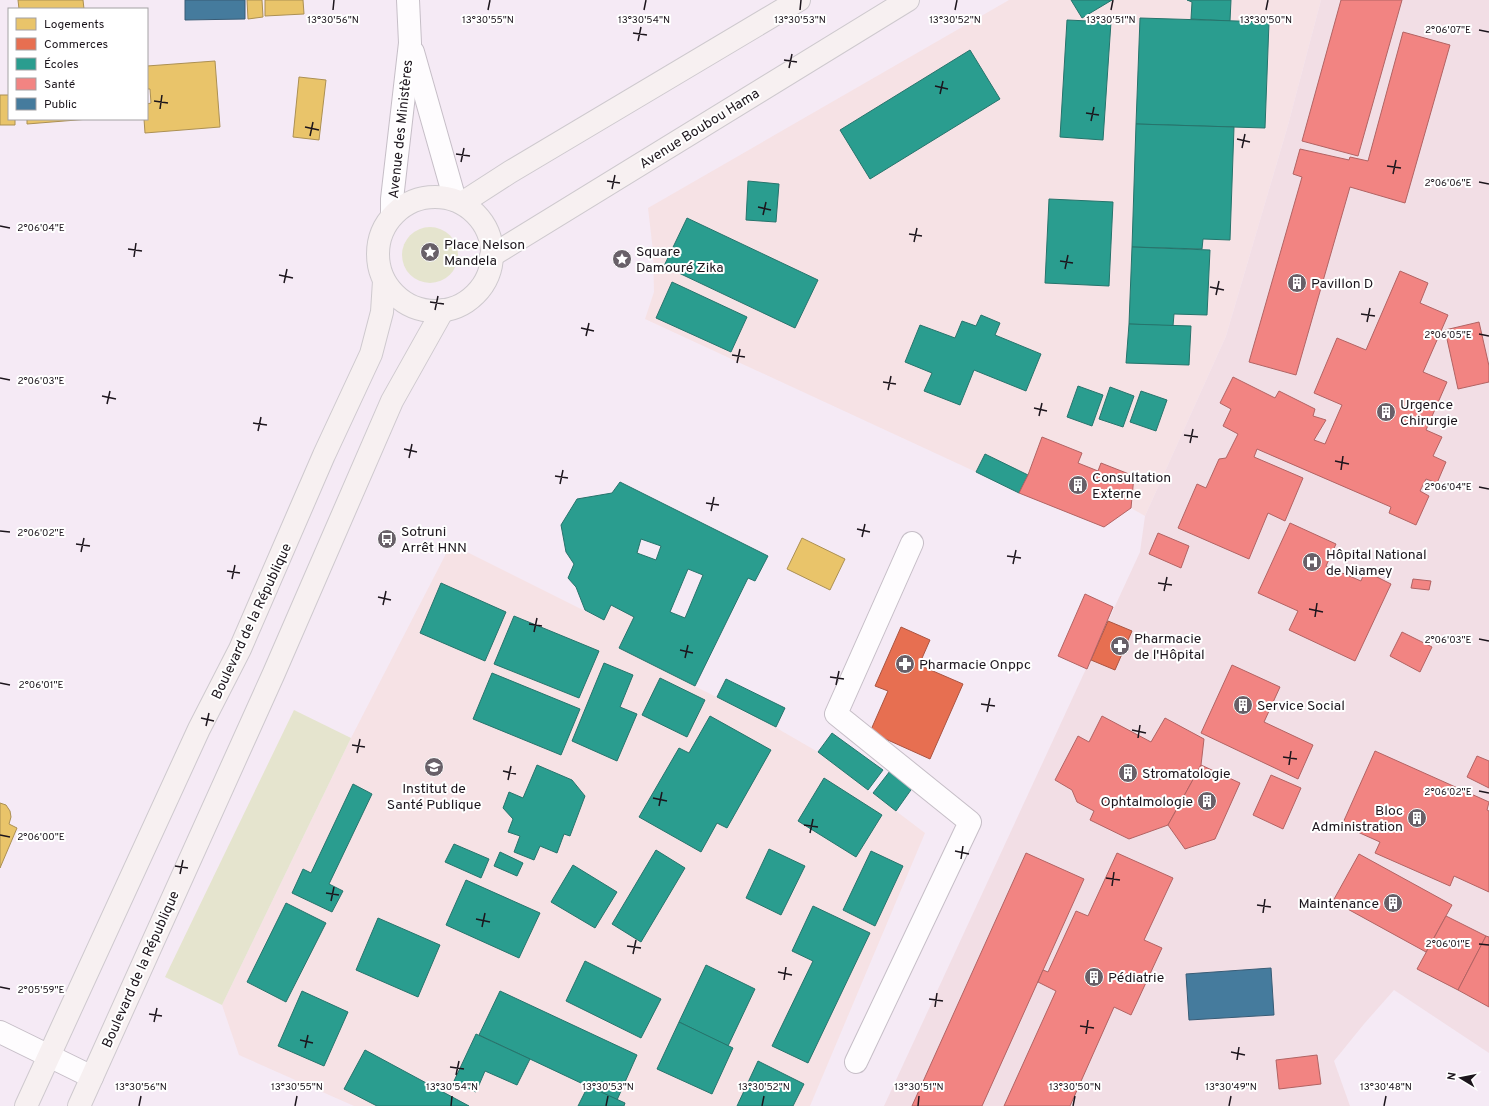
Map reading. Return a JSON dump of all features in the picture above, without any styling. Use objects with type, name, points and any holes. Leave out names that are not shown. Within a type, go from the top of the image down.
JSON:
[{"type":"main road","points":[[458,202],[799,0]]},
{"type":"main road","name":"Avenue Boubou Hama","points":[[491,256],[908,0]]},
{"type":"main road","points":[[438,196],[458,202],[475,213],[484,225],[490,240],[491,256],[488,272],[482,286],[471,298],[458,306],[443,310],[429,311],[416,308],[403,302],[392,292],[384,281],[378,265],[378,247],[383,230],[392,215],[405,204],[421,198],[438,196]]},
{"type":"main road","name":"Boulevard de la République","points":[[26,1106],[199,729],[240,649],[324,455],[372,354],[382,312],[384,281]]},
{"type":"main road","name":"Boulevard de la République","points":[[79,1106],[238,750],[274,673],[392,402],[443,310]]},
{"type":"street","name":"Avenue des Ministères","points":[[392,215],[392,199],[410,43],[408,0]]},
{"type":"street","name":"Avenue des Ministères","points":[[410,43],[458,202]]},
{"type":"street","points":[[856,1062],[970,822],[836,714],[912,542]]},
{"type":"street","points":[[0,1032],[92,1077]]},
{"type":"shaded area","points":[[1009,0],[1321,0],[1288,125],[1226,336],[1145,516],[1131,508],[1104,527],[1019,493],[645,319],[654,292],[653,251],[648,208]]},
{"type":"shaded area","name":"Hôpital National de Niamey","points":[[1321,0],[1489,0],[1489,1053],[1394,990],[1334,1061],[1350,1106],[884,1106],[1140,552],[1145,516],[1226,336],[1288,125]]},
{"type":"shaded area","points":[[451,544],[603,620],[611,605],[634,617],[619,648],[776,727],[818,752],[925,833],[810,1106],[354,1106],[239,1055],[222,1005],[351,738]]},
{"type":"green space","name":"Place Nelson Mandela","points":[[424,227],[436,227],[446,231],[454,239],[458,249],[458,261],[454,271],[446,279],[436,283],[424,283],[414,279],[406,271],[402,261],[402,249],[406,239],[414,231]]},
{"type":"green space","points":[[294,710],[351,738],[222,1005],[165,977]]},
{"type":"building: Logements","points":[[18,0],[83,0],[84,8],[19,8]]},
{"type":"building: Logements","points":[[247,0],[262,0],[263,17],[248,19]]},
{"type":"building: Logements","points":[[265,0],[303,0],[304,14],[265,16]]},
{"type":"building: Logements","points":[[215,61],[220,127],[145,133],[144,120],[148,120],[148,104],[151,103],[150,89],[148,89],[148,66]]},
{"type":"building: Logements","points":[[299,77],[326,80],[319,140],[293,137]]},
{"type":"building: Logements","points":[[0,95],[8,95],[8,120],[15,120],[15,125],[0,125]]},
{"type":"building: Logements","points":[[27,120],[77,120],[27,124]]},
{"type":"building: Logements","points":[[802,538],[845,559],[830,590],[787,569]]},
{"type":"building: Logements","points":[[0,803],[6,805],[10,811],[11,817],[9,824],[17,828],[0,868]]},
{"type":"building: Commerces","points":[[1108,621],[1132,631],[1115,670],[1091,660]]},
{"type":"building: Commerces","points":[[901,627],[930,640],[919,665],[963,684],[930,759],[870,732],[888,691],[875,686]]},
{"type":"building: Écoles","points":[[1071,0],[1112,0],[1082,18]]},
{"type":"building: Écoles","points":[[1187,0],[1231,0],[1230,21],[1191,19],[1192,2]]},
{"type":"building: Écoles","points":[[1140,18],[1269,22],[1265,128],[1136,124]]},
{"type":"building: Écoles","points":[[1067,20],[1111,22],[1103,140],[1060,137]]},
{"type":"building: Écoles","points":[[970,50],[1000,99],[870,179],[840,130]]},
{"type":"building: Écoles","points":[[1136,124],[1234,127],[1230,240],[1203,239],[1202,249],[1132,247]]},
{"type":"building: Écoles","points":[[748,181],[779,184],[776,222],[746,220]]},
{"type":"building: Écoles","points":[[1049,199],[1113,202],[1109,286],[1045,283]]},
{"type":"building: Écoles","points":[[687,218],[818,280],[795,328],[664,266]]},
{"type":"building: Écoles","points":[[1132,247],[1210,250],[1207,315],[1174,314],[1173,326],[1129,324]]},
{"type":"building: Écoles","points":[[672,282],[747,317],[731,352],[656,318]]},
{"type":"building: Écoles","points":[[981,315],[1000,323],[995,335],[1041,354],[1026,391],[974,370],[960,405],[924,391],[932,373],[905,362],[920,325],[955,338],[962,321],[976,326]]},
{"type":"building: Écoles","points":[[1129,324],[1191,326],[1189,365],[1126,363]]},
{"type":"building: Écoles","points":[[1078,386],[1103,395],[1092,426],[1067,417]]},
{"type":"building: Écoles","points":[[1110,387],[1134,396],[1123,427],[1099,419]]},
{"type":"building: Écoles","points":[[1141,391],[1167,400],[1156,431],[1130,422]]},
{"type":"building: Écoles","points":[[985,454],[1028,475],[1019,493],[976,472]]},
{"type":"building: Écoles","points":[[620,482],[768,556],[755,581],[748,578],[695,686],[619,648],[634,617],[611,605],[604,620],[585,610],[576,587],[568,578],[574,564],[566,552],[561,525],[577,499],[612,493]],"holes":[[[641,539],[661,546],[656,560],[637,553]],[[688,569],[703,575],[685,618],[670,612]]]},
{"type":"building: Écoles","points":[[441,583],[506,612],[485,661],[420,633]]},
{"type":"building: Écoles","points":[[514,616],[599,651],[579,698],[494,664]]},
{"type":"building: Écoles","points":[[604,663],[633,675],[620,707],[637,714],[617,761],[572,741]]},
{"type":"building: Écoles","points":[[492,673],[580,709],[561,755],[473,719]]},
{"type":"building: Écoles","points":[[660,678],[705,700],[687,737],[642,715]]},
{"type":"building: Écoles","points":[[726,679],[785,708],[776,727],[717,697]]},
{"type":"building: Écoles","points":[[710,716],[771,750],[727,828],[717,823],[701,852],[639,817],[679,748],[689,753]]},
{"type":"building: Écoles","points":[[832,733],[883,770],[868,790],[818,752]]},
{"type":"building: Écoles","points":[[537,765],[572,780],[585,796],[570,836],[564,834],[557,853],[540,846],[534,860],[514,852],[520,836],[508,832],[513,819],[503,808],[509,792],[523,798]]},
{"type":"building: Écoles","points":[[890,771],[913,787],[896,811],[873,793]]},
{"type":"building: Écoles","points":[[824,778],[882,815],[856,857],[798,821]]},
{"type":"building: Écoles","points":[[353,784],[372,794],[329,884],[343,891],[332,912],[292,893],[303,869],[311,873]]},
{"type":"building: Écoles","points":[[454,844],[489,859],[481,878],[445,862]]},
{"type":"building: Écoles","points":[[769,849],[805,866],[781,915],[746,898]]},
{"type":"building: Écoles","points":[[656,850],[685,868],[641,942],[612,924]]},
{"type":"building: Écoles","points":[[871,851],[903,866],[875,926],[843,910]]},
{"type":"building: Écoles","points":[[500,852],[523,863],[517,876],[494,866]]},
{"type":"building: Écoles","points":[[573,865],[617,892],[595,928],[551,902]]},
{"type":"building: Écoles","points":[[466,880],[540,913],[519,958],[446,925]]},
{"type":"building: Écoles","points":[[286,903],[326,923],[286,1002],[247,982]]},
{"type":"building: Écoles","points":[[813,906],[870,933],[808,1063],[772,1046],[813,961],[792,951]]},
{"type":"building: Écoles","points":[[378,918],[440,945],[418,997],[356,970]]},
{"type":"building: Écoles","points":[[585,961],[661,999],[641,1038],[566,1001]]},
{"type":"building: Écoles","points":[[706,965],[755,989],[728,1046],[679,1022]]},
{"type":"building: Écoles","points":[[302,991],[348,1012],[324,1066],[278,1046]]},
{"type":"building: Écoles","points":[[500,991],[637,1055],[617,1100],[479,1035]]},
{"type":"building: Écoles","points":[[679,1022],[733,1048],[712,1094],[657,1069]]},
{"type":"building: Écoles","points":[[476,1034],[530,1059],[517,1085],[485,1071],[476,1092],[454,1081]]},
{"type":"building: Écoles","points":[[365,1050],[469,1106],[377,1106],[344,1089]]},
{"type":"building: Écoles","points":[[758,1061],[804,1084],[793,1106],[737,1106]]},
{"type":"building: Écoles","points":[[588,1086],[625,1103],[624,1106],[578,1106]]},
{"type":"building: Santé","points":[[1341,0],[1402,0],[1358,156],[1302,141]]},
{"type":"building: Santé","name":"Pavillon D","points":[[1403,32],[1450,45],[1405,203],[1350,187],[1296,375],[1249,362],[1302,177],[1293,174],[1300,149],[1349,160],[1350,157],[1368,161]]},
{"type":"building: Santé","name":"Urgence Chirurgie","points":[[1400,271],[1428,283],[1420,303],[1448,315],[1423,372],[1447,382],[1426,430],[1442,437],[1433,456],[1446,462],[1437,483],[1426,479],[1420,491],[1429,496],[1416,525],[1389,513],[1391,507],[1257,449],[1254,457],[1303,478],[1285,521],[1268,513],[1249,559],[1178,528],[1197,484],[1206,488],[1219,459],[1226,458],[1238,434],[1223,426],[1231,409],[1220,403],[1233,377],[1275,398],[1279,391],[1315,409],[1313,416],[1326,420],[1314,440],[1325,444],[1342,405],[1314,393],[1337,338],[1366,350]]},
{"type":"building: Santé","points":[[1479,322],[1489,366],[1489,382],[1458,389],[1445,330]]},
{"type":"building: Santé","name":"Consultation Externe","points":[[1042,437],[1082,453],[1078,463],[1098,471],[1101,463],[1134,476],[1131,508],[1104,527],[1019,493],[1028,475]]},
{"type":"building: Santé","points":[[1290,523],[1336,544],[1326,566],[1361,581],[1365,571],[1391,584],[1355,661],[1289,630],[1298,611],[1258,593]]},
{"type":"building: Santé","points":[[1158,533],[1189,546],[1181,568],[1149,554]]},
{"type":"building: Santé","points":[[1413,579],[1431,581],[1429,590],[1411,588]]},
{"type":"building: Santé","points":[[1085,594],[1113,607],[1087,669],[1058,656]]},
{"type":"building: Santé","points":[[1402,632],[1432,647],[1420,672],[1390,656]]},
{"type":"building: Santé","name":"Service Social","points":[[1232,665],[1280,687],[1264,722],[1313,745],[1298,779],[1201,733]]},
{"type":"building: Santé","name":"Stromatologie","points":[[1102,716],[1151,742],[1165,718],[1204,739],[1201,765],[1168,825],[1129,839],[1090,820],[1094,811],[1077,802],[1072,790],[1055,780],[1078,736],[1089,742]]},
{"type":"building: Santé","name":"Bloc Administration","points":[[1375,751],[1489,802],[1487,810],[1489,811],[1489,892],[1454,876],[1450,886],[1375,853],[1380,842],[1342,825]]},
{"type":"building: Santé","points":[[1477,756],[1489,761],[1489,788],[1467,777]]},
{"type":"building: Santé","name":"Ophtalmologie","points":[[1201,765],[1240,783],[1215,839],[1185,849],[1168,825]]},
{"type":"building: Santé","points":[[1271,775],[1301,788],[1283,829],[1253,815]]},
{"type":"building: Santé","points":[[1026,853],[1084,879],[982,1106],[912,1106]]},
{"type":"building: Santé","name":"Pédiatrie","points":[[1117,853],[1173,878],[1144,940],[1162,948],[1131,1015],[1114,1007],[1070,1106],[1004,1106],[1056,991],[1038,982],[1043,970],[1048,972],[1076,911],[1088,916]]},
{"type":"building: Santé","name":"Maintenance","points":[[1359,854],[1452,905],[1426,952],[1333,901]]},
{"type":"building: Santé","points":[[1446,916],[1486,936],[1458,990],[1417,969]]},
{"type":"building: Santé","points":[[1486,936],[1489,937],[1489,1007],[1458,990]]},
{"type":"building: Santé","points":[[1317,1055],[1321,1084],[1279,1089],[1276,1060]]},
{"type":"building: Public","points":[[185,0],[245,0],[245,19],[185,20]]},
{"type":"building: Public","points":[[1271,968],[1274,1015],[1189,1020],[1186,974]]},
{"type":"place","name":"Place Nelson Mandela","points":[[430,252]]},
{"type":"place","name":"Square Damouré Zika","points":[[622,259]]},
{"type":"place","name":"Pavillon D","points":[[1297,283]]},
{"type":"place","name":"Urgence Chirurgie","points":[[1386,412]]},
{"type":"place","name":"Consultation Externe","points":[[1078,485]]},
{"type":"place","name":"Sotruni Arrêt HNN","points":[[387,539]]},
{"type":"place","name":"Hôpital National de Niamey","points":[[1312,562]]},
{"type":"place","name":"Pharmacie de l'Hôpital","points":[[1120,646]]},
{"type":"place","name":"Pharmacie Onppc","points":[[905,664]]},
{"type":"place","name":"Service Social","points":[[1243,705]]},
{"type":"place","name":"Institut de Santé Publique","points":[[434,767]]},
{"type":"place","name":"Stromatologie","points":[[1128,773]]},
{"type":"place","name":"Ophtalmologie","points":[[1207,801]]},
{"type":"place","name":"Bloc Administration","points":[[1417,818]]},
{"type":"place","name":"Maintenance","points":[[1393,903]]},
{"type":"place","name":"Pédiatrie","points":[[1094,977]]}]
